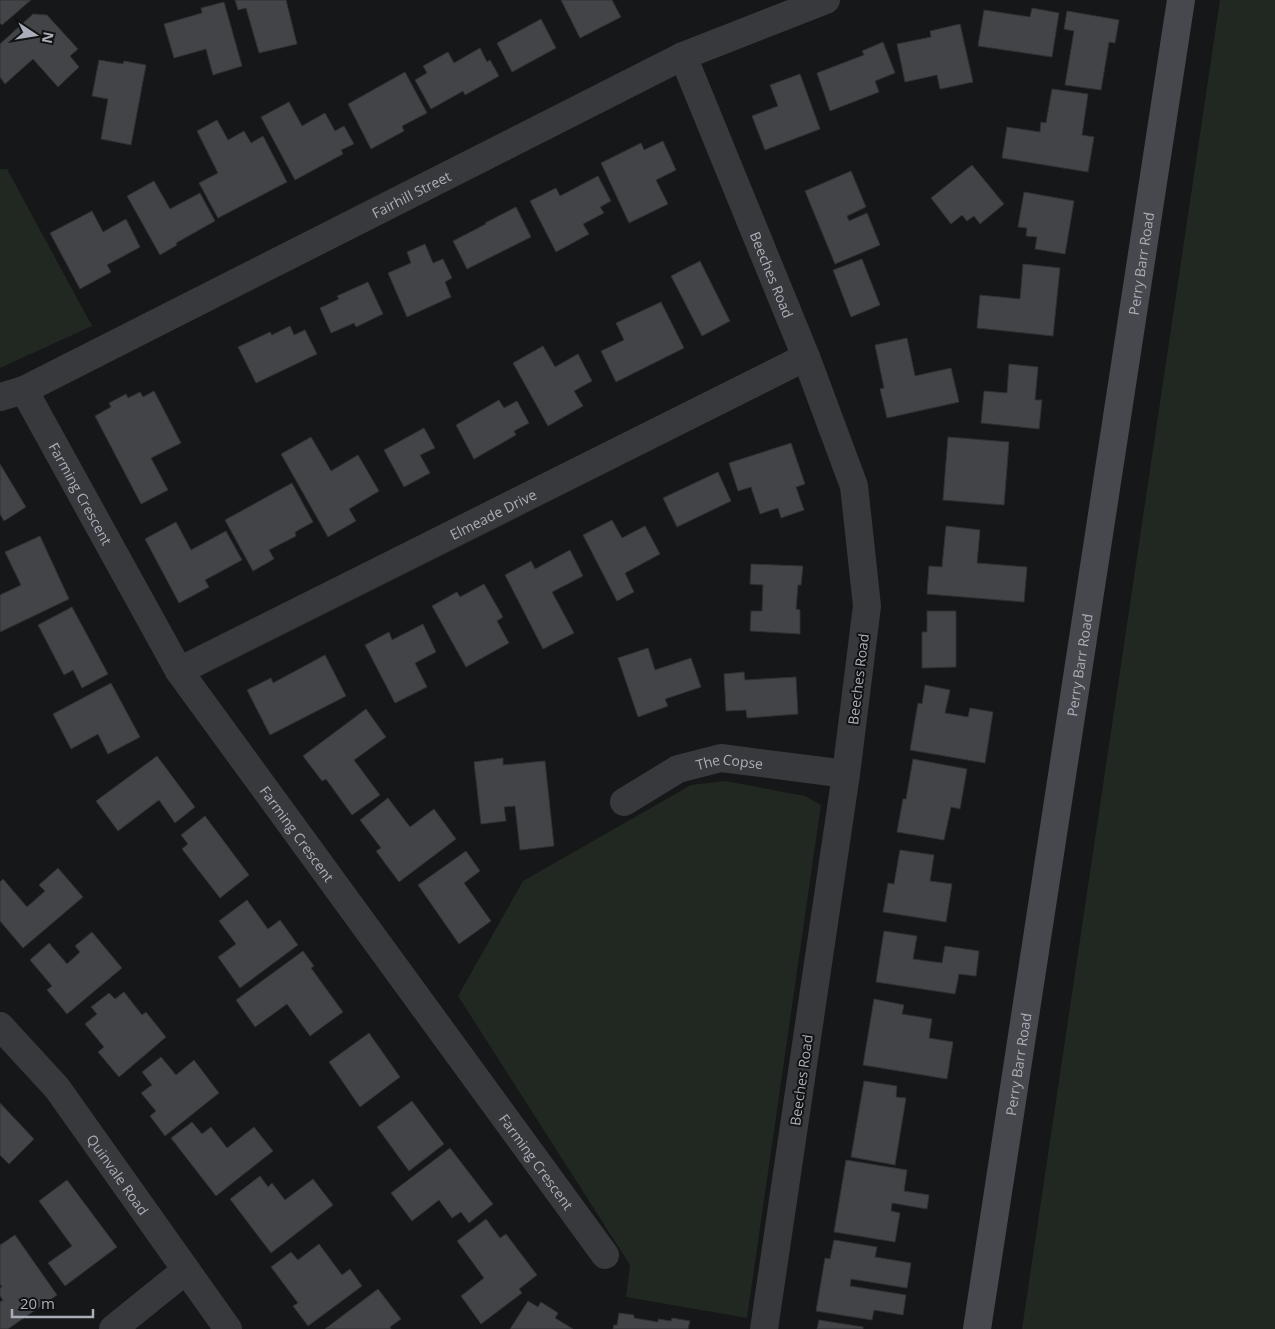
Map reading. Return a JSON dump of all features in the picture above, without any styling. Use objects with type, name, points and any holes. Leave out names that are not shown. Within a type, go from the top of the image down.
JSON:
[{"type":"street","name":"Fairhill Street","points":[[12,393],[684,56],[826,0]]},
{"type":"street","name":"Perry Barr Road","points":[[977,1329],[1181,0]]},
{"type":"street","name":"Beeches Road","points":[[684,56],[806,357],[854,486],[867,606],[846,774],[764,1329]]},
{"type":"street","name":"Elmeade Drive","points":[[179,671],[806,357]]},
{"type":"street","name":"Farming Crescent","points":[[12,393],[179,671],[605,1255]]},
{"type":"street","name":"The Copse","points":[[624,802],[678,769],[721,758],[846,774]]},
{"type":"street","name":"Quinvale Road","points":[[0,1026],[57,1088],[228,1329]]},
{"type":"street","points":[[114,1329],[186,1270]]},
{"type":"shaded area","points":[[1220,0],[1275,0],[1275,1329],[1022,1329]]},
{"type":"shaded area","points":[[0,169],[7,169],[92,326],[0,368]]},
{"type":"shaded area","points":[[725,781],[805,796],[821,805],[747,1318],[626,1297],[630,1265],[458,996],[523,881],[691,785]]},
{"type":"building","points":[[0,0],[31,0],[2,25],[0,23]]},
{"type":"building","points":[[235,0],[286,0],[297,44],[259,53],[246,8],[238,10]]},
{"type":"building","points":[[561,0],[612,0],[621,17],[580,38]]},
{"type":"building","points":[[224,2],[242,66],[213,75],[206,49],[174,58],[164,24],[202,13],[201,8]]},
{"type":"building","points":[[1032,8],[1059,13],[1052,57],[978,46],[984,10],[1030,17]]},
{"type":"building","points":[[1067,11],[1119,20],[1115,43],[1109,42],[1101,90],[1065,85],[1074,31],[1064,29]]},
{"type":"building","points":[[33,14],[47,15],[78,49],[70,56],[79,67],[58,87],[33,59],[5,84],[0,77],[0,44]]},
{"type":"building","points":[[541,19],[556,48],[512,72],[497,43]]},
{"type":"building","points":[[960,24],[973,82],[940,89],[937,75],[905,82],[897,44],[931,37],[930,31]]},
{"type":"building","points":[[883,42],[895,73],[875,81],[879,92],[830,111],[817,73],[864,55],[862,51]]},
{"type":"building","points":[[480,48],[487,62],[490,60],[499,76],[465,95],[463,91],[431,109],[415,80],[427,73],[423,66],[448,52],[454,63]]},
{"type":"building","points":[[99,60],[123,64],[124,61],[146,65],[131,145],[101,139],[108,99],[92,96]]},
{"type":"building","points":[[405,72],[427,113],[402,126],[404,131],[371,149],[348,104]]},
{"type":"building","points":[[800,74],[820,129],[765,150],[752,116],[778,106],[770,85]]},
{"type":"building","points":[[1052,89],[1088,94],[1082,135],[1094,137],[1088,172],[1002,158],[1007,127],[1040,132],[1041,122],[1046,123]]},
{"type":"building","points":[[289,102],[302,126],[325,113],[335,131],[344,126],[354,144],[341,150],[343,154],[295,180],[261,117]]},
{"type":"building","points":[[217,120],[228,140],[244,131],[251,143],[263,136],[287,182],[218,218],[199,183],[218,173],[197,131]]},
{"type":"building","points":[[663,141],[676,170],[656,180],[668,204],[629,223],[601,163],[641,143],[644,150]]},
{"type":"building","points":[[972,165],[1004,204],[980,224],[974,216],[967,221],[962,215],[951,224],[931,198]]},
{"type":"building","points":[[851,171],[866,207],[847,216],[849,221],[867,213],[880,245],[835,264],[805,191]]},
{"type":"building","points":[[598,176],[611,201],[600,207],[604,213],[583,224],[589,234],[556,252],[530,201],[556,188],[560,196]]},
{"type":"building","points":[[154,181],[170,209],[200,193],[215,221],[176,243],[177,245],[160,255],[127,196]]},
{"type":"building","points":[[1024,192],[1074,201],[1065,254],[1035,249],[1037,237],[1026,236],[1027,228],[1018,227]]},
{"type":"building","points":[[516,207],[531,237],[467,269],[453,241]]},
{"type":"building","points":[[92,211],[103,232],[126,219],[140,247],[107,265],[111,272],[80,289],[50,233]]},
{"type":"building","points":[[425,244],[433,263],[443,259],[452,278],[445,282],[451,297],[407,317],[388,273],[411,263],[407,252]]},
{"type":"building","points":[[862,259],[880,305],[851,317],[833,270]]},
{"type":"building","points":[[700,261],[730,321],[702,336],[671,276]]},
{"type":"building","points":[[1023,264],[1060,268],[1053,336],[977,328],[980,295],[1020,299]]},
{"type":"building","points":[[368,282],[383,314],[356,327],[354,323],[331,333],[320,308],[339,299],[337,296]]},
{"type":"building","points":[[661,302],[684,348],[616,382],[601,351],[624,340],[616,323]]},
{"type":"building","points":[[290,326],[294,335],[305,330],[317,354],[256,383],[238,347],[270,332],[272,335]]},
{"type":"building","points":[[907,338],[915,376],[951,368],[959,402],[887,418],[880,389],[884,388],[875,345]]},
{"type":"building","points":[[543,346],[555,367],[578,354],[592,381],[574,391],[583,406],[548,426],[513,363]]},
{"type":"building","points":[[1009,364],[1038,367],[1035,400],[1042,400],[1039,429],[981,423],[984,391],[1007,393]]},
{"type":"building","points":[[154,391],[181,443],[151,458],[168,490],[141,504],[95,416],[111,407],[109,403],[126,394],[128,398],[140,392],[143,397]]},
{"type":"building","points":[[499,400],[504,408],[517,401],[529,423],[514,431],[516,435],[474,459],[456,425]]},
{"type":"building","points":[[424,428],[435,448],[420,455],[430,473],[404,487],[384,450]]},
{"type":"building","points":[[311,437],[331,471],[358,455],[379,491],[349,509],[356,521],[328,537],[281,454]]},
{"type":"building","points":[[948,437],[1009,442],[1004,505],[943,500]]},
{"type":"building","points":[[791,443],[805,484],[796,487],[804,510],[781,518],[778,508],[760,514],[751,487],[738,491],[729,463]]},
{"type":"building","points":[[0,464],[26,507],[4,521],[0,514]]},
{"type":"building","points":[[718,472],[731,501],[677,527],[663,498]]},
{"type":"building","points":[[292,483],[313,522],[295,532],[296,536],[269,550],[274,559],[253,571],[225,520]]},
{"type":"building","points":[[612,520],[622,538],[645,526],[660,554],[625,573],[634,592],[617,601],[583,535]]},
{"type":"building","points":[[176,522],[191,550],[226,531],[242,560],[205,580],[209,587],[179,603],[145,539]]},
{"type":"building","points":[[946,526],[980,530],[977,563],[1027,567],[1024,602],[927,594],[929,566],[942,567]]},
{"type":"building","points":[[40,536],[69,599],[0,632],[0,595],[21,585],[5,552]]},
{"type":"building","points":[[570,550],[583,576],[552,592],[574,633],[543,649],[505,575],[531,561],[535,569]]},
{"type":"building","points":[[751,564],[803,566],[801,585],[798,585],[796,609],[800,610],[800,634],[750,631],[751,611],[762,611],[763,585],[750,584]]},
{"type":"building","points":[[484,584],[503,617],[497,621],[509,643],[466,667],[432,606],[457,592],[460,597]]},
{"type":"building","points":[[72,607],[108,674],[82,688],[73,670],[64,675],[38,625]]},
{"type":"building","points":[[927,611],[956,611],[956,667],[922,668],[922,632],[927,632]]},
{"type":"building","points":[[423,624],[436,652],[415,663],[427,687],[395,703],[365,645],[389,632],[392,640]]},
{"type":"building","points":[[648,648],[655,670],[691,658],[701,687],[665,699],[668,706],[638,717],[618,658]]},
{"type":"building","points":[[325,655],[346,696],[270,735],[247,690],[271,678],[273,683]]},
{"type":"building","points":[[744,672],[745,680],[796,677],[798,714],[747,718],[746,710],[726,711],[724,674]]},
{"type":"building","points":[[111,683],[140,737],[108,754],[98,734],[71,749],[53,714]]},
{"type":"building","points":[[925,685],[950,690],[945,713],[968,717],[970,708],[993,712],[985,763],[910,750],[918,703],[922,704]]},
{"type":"building","points":[[366,709],[386,737],[354,760],[380,795],[352,815],[326,779],[322,781],[303,756]]},
{"type":"building","points":[[157,756],[195,807],[175,823],[159,800],[118,831],[96,801]]},
{"type":"building","points":[[503,758],[503,765],[545,761],[554,846],[520,850],[515,806],[504,807],[506,821],[481,824],[474,762]]},
{"type":"building","points":[[913,759],[967,769],[960,809],[951,807],[944,840],[897,832],[903,799],[906,799]]},
{"type":"building","points":[[388,798],[410,827],[434,809],[456,839],[399,882],[376,851],[381,848],[360,820]]},
{"type":"building","points":[[205,816],[249,875],[220,898],[182,849],[188,844],[181,835]]},
{"type":"building","points":[[900,850],[934,855],[930,881],[952,884],[946,922],[883,912],[888,883],[894,884]]},
{"type":"building","points":[[466,851],[480,871],[464,883],[491,921],[459,944],[418,885]]},
{"type":"building","points":[[58,868],[83,897],[23,948],[0,921],[0,882],[3,879],[27,907],[45,891],[39,885]]},
{"type":"building","points":[[247,900],[268,929],[280,920],[298,945],[240,988],[218,957],[236,944],[219,921]]},
{"type":"building","points":[[884,931],[917,936],[913,959],[942,963],[945,946],[979,951],[976,976],[959,974],[955,994],[876,982]]},
{"type":"building","points":[[92,932],[122,968],[67,1014],[47,990],[52,986],[30,960],[49,943],[67,964],[80,952],[75,946]]},
{"type":"building","points":[[303,951],[314,966],[311,968],[343,1012],[310,1036],[287,1004],[255,1027],[236,1000]]},
{"type":"building","points":[[124,992],[142,1015],[146,1012],[166,1037],[119,1077],[98,1052],[104,1047],[85,1024],[97,1014],[91,1007],[109,993],[115,999]]},
{"type":"building","points":[[874,999],[904,1005],[902,1014],[932,1019],[929,1038],[953,1042],[947,1079],[863,1065]]},
{"type":"building","points":[[369,1033],[400,1077],[360,1107],[329,1062]]},
{"type":"building","points":[[161,1057],[176,1075],[194,1060],[219,1093],[165,1136],[150,1116],[156,1111],[141,1093],[152,1085],[142,1072]]},
{"type":"building","points":[[864,1081],[897,1086],[896,1097],[906,1098],[895,1165],[851,1157]]},
{"type":"building","points":[[412,1101],[444,1144],[409,1171],[377,1127]]},
{"type":"building","points":[[0,1103],[34,1139],[9,1164],[0,1155]]},
{"type":"building","points":[[192,1122],[202,1134],[211,1127],[227,1148],[254,1127],[273,1151],[216,1196],[171,1138]]},
{"type":"building","points":[[450,1148],[493,1204],[469,1223],[461,1212],[452,1218],[439,1200],[412,1221],[391,1193]]},
{"type":"building","points":[[846,1160],[907,1170],[904,1191],[929,1195],[927,1209],[892,1203],[891,1211],[900,1213],[895,1242],[834,1232]]},
{"type":"building","points":[[260,1176],[268,1187],[272,1183],[285,1200],[313,1179],[333,1205],[271,1253],[230,1199]]},
{"type":"building","points":[[67,1180],[117,1247],[65,1286],[48,1263],[72,1246],[39,1201]]},
{"type":"building","points":[[486,1219],[500,1238],[506,1234],[537,1275],[519,1289],[522,1293],[481,1324],[461,1296],[484,1278],[457,1241]]},
{"type":"building","points":[[15,1235],[57,1295],[8,1329],[0,1329],[0,1302],[3,1300],[0,1296],[0,1288],[2,1287],[0,1284],[0,1245]]},
{"type":"building","points":[[834,1240],[877,1247],[875,1257],[911,1263],[907,1288],[851,1279],[850,1286],[906,1295],[903,1315],[874,1310],[872,1320],[816,1311],[825,1258],[830,1259]]},
{"type":"building","points":[[319,1244],[342,1275],[350,1269],[362,1286],[308,1326],[293,1306],[298,1303],[271,1267],[291,1252],[298,1260]]},
{"type":"building","points":[[378,1289],[401,1319],[390,1327],[391,1329],[325,1329]]},
{"type":"building","points":[[528,1301],[538,1307],[541,1302],[558,1313],[555,1318],[573,1329],[510,1329]]},
{"type":"building","points":[[619,1313],[658,1322],[658,1319],[671,1321],[672,1318],[690,1321],[688,1329],[613,1329],[614,1325],[617,1325]]},
{"type":"building","points":[[819,1320],[863,1327],[863,1329],[817,1329]]}]
